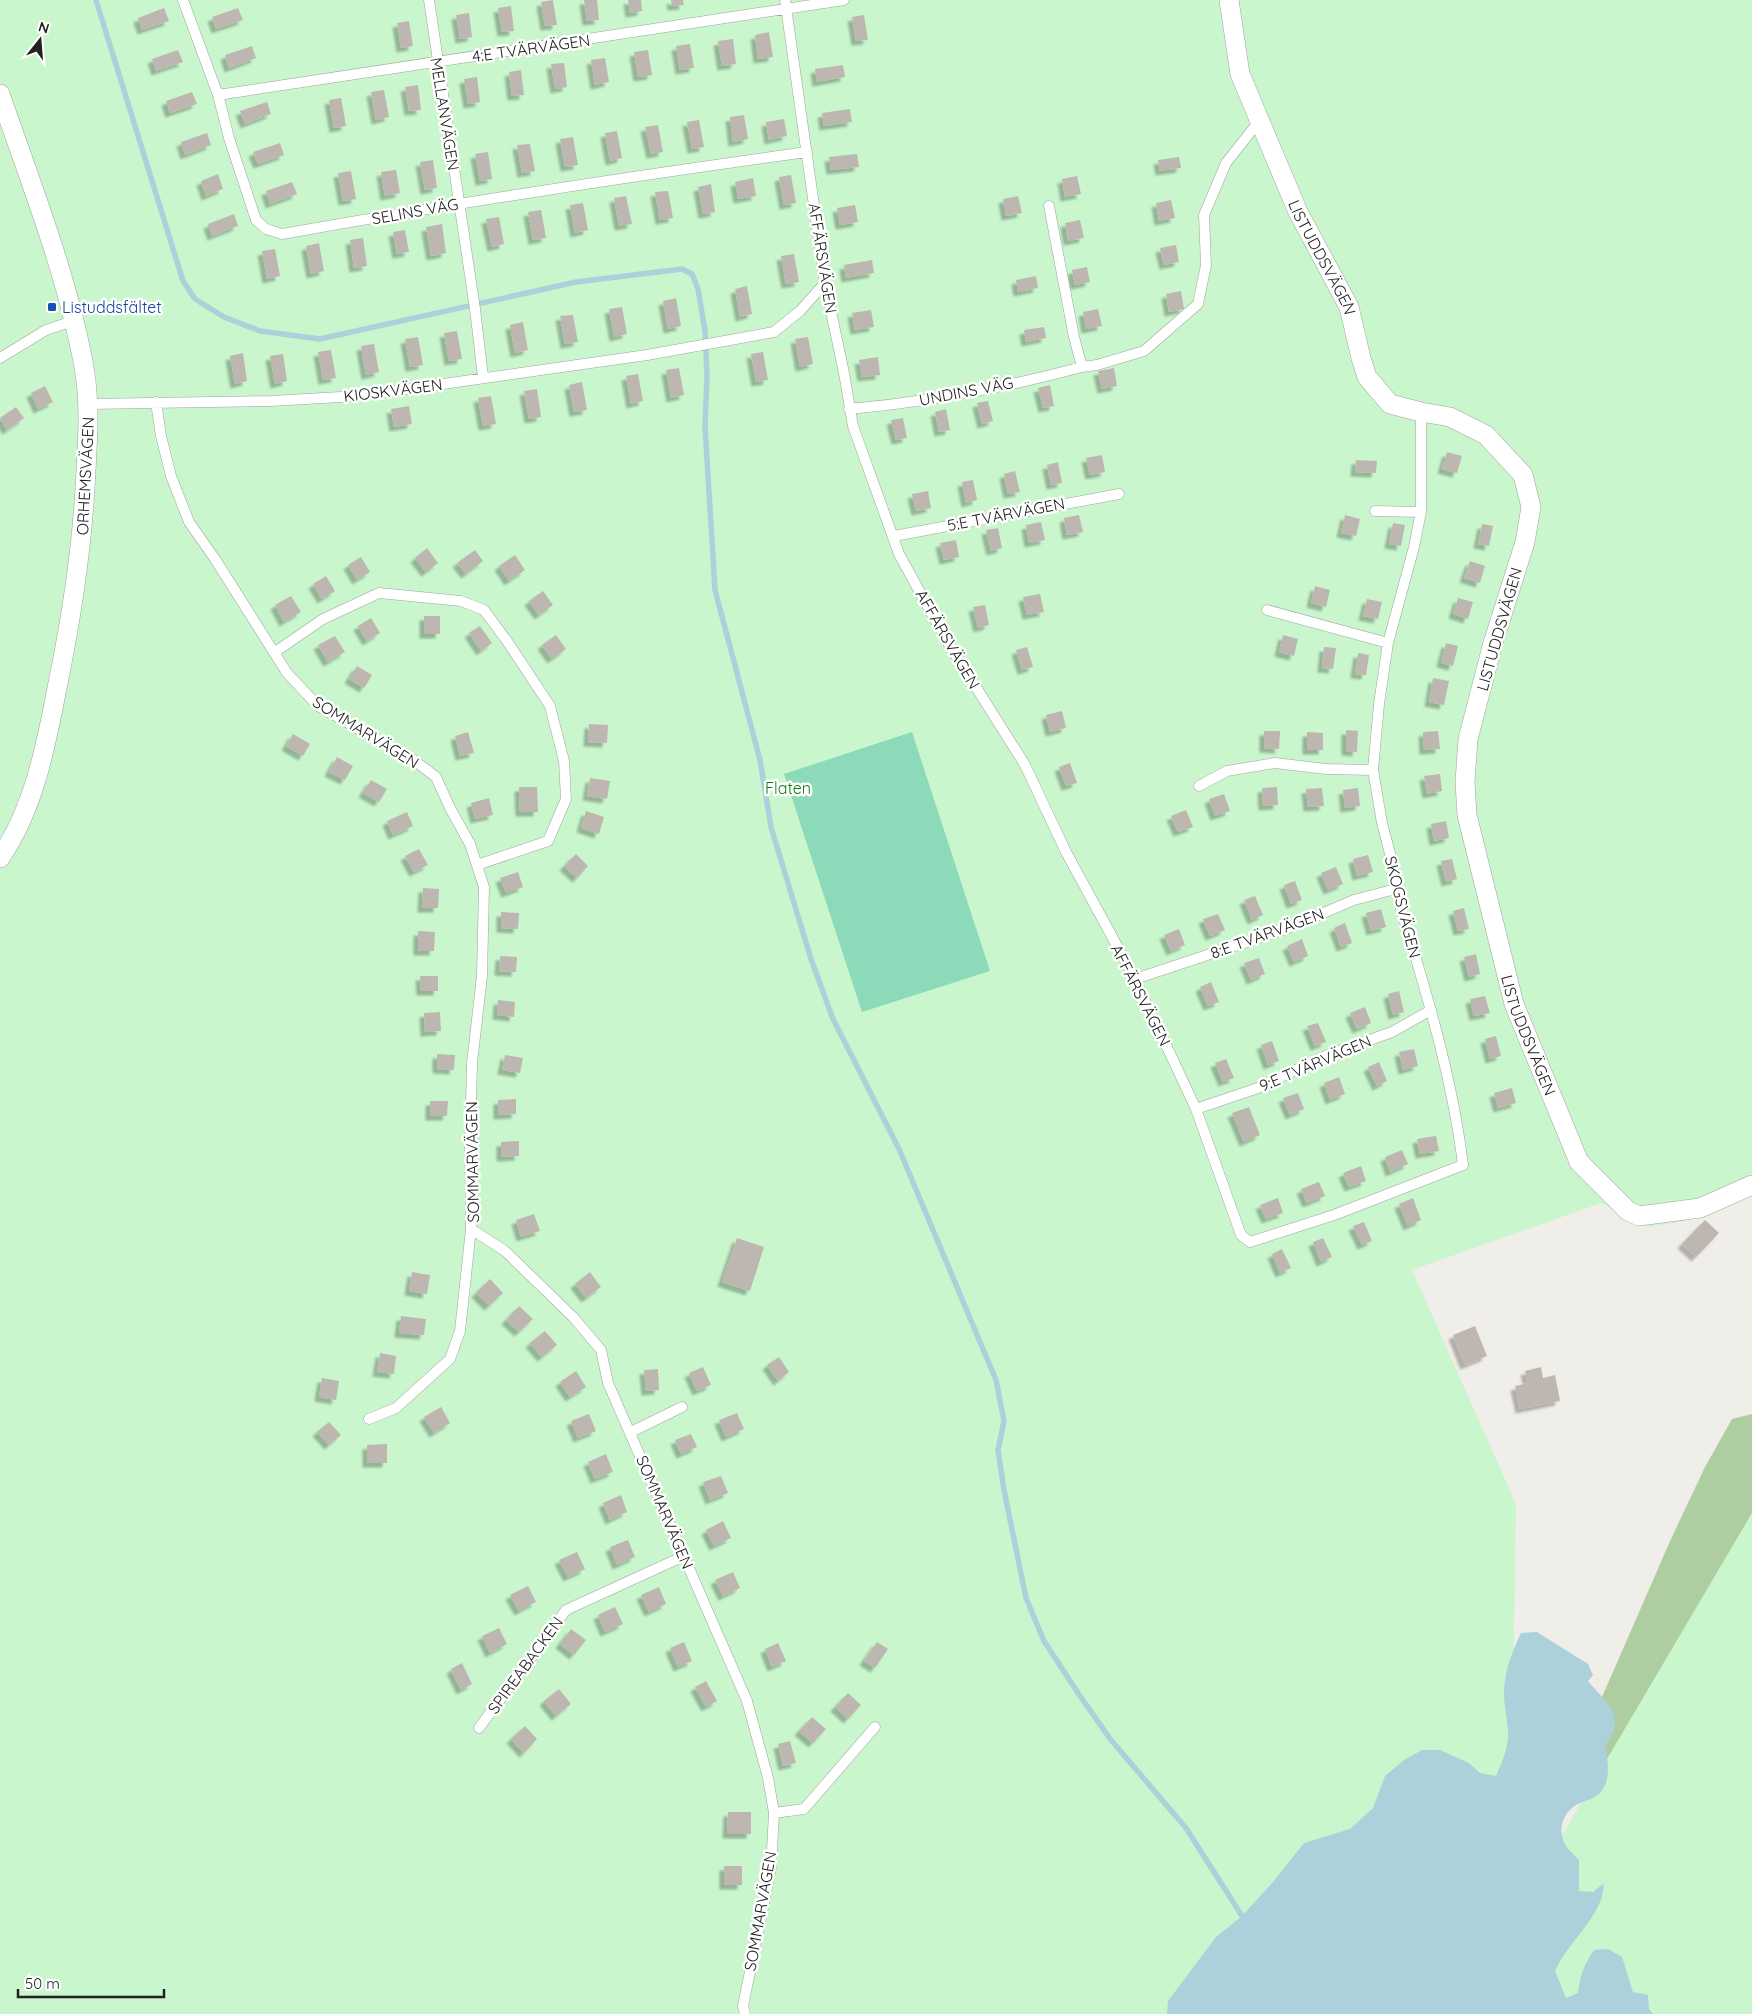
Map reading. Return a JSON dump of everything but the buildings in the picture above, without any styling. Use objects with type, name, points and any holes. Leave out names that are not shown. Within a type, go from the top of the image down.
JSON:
[{"type":"street","name":"LISTUDDSVÄGEN","points":[[1229,0],[1240,74],[1298,212],[1349,307],[1367,377],[1390,404],[1450,417],[1486,435],[1523,475],[1531,507],[1525,542],[1493,643],[1468,739],[1465,782],[1467,815],[1514,1004],[1579,1162],[1628,1211],[1638,1216],[1700,1208],[1752,1185]]},
{"type":"street","name":"ORHEMSVÄGEN","points":[[0,94],[52,244],[84,367],[89,404],[83,528],[68,635],[49,726],[32,792],[8,846],[0,858]]},
{"type":"lane","name":"SELINS VÄG","points":[[183,0],[218,95],[229,138],[256,220],[266,229],[282,234],[459,203],[807,152]]},
{"type":"lane","name":"MELLANVÄGEN","points":[[429,0],[472,288],[483,377]]},
{"type":"lane","name":"4:E TVÄRVÄGEN","points":[[218,95],[705,22],[785,4],[844,0]]},
{"type":"lane","name":"AFFÄRSVÄGEN","points":[[785,4],[825,283],[853,426],[899,554],[945,638],[1026,765],[1066,852],[1135,979],[1196,1109],[1241,1235]]},
{"type":"lane","name":"UNDINS VÄG","points":[[850,409],[883,406],[963,393],[1082,366],[1097,365],[1144,351],[1198,304],[1206,265],[1204,215],[1226,164],[1260,120]]},
{"type":"lane","points":[[1049,206],[1074,337],[1082,366]]},
{"type":"lane","name":"KIOSKVÄGEN","points":[[89,404],[271,401],[358,396],[647,355],[774,332],[800,311],[825,283]]},
{"type":"lane","points":[[0,358],[46,330],[73,321]]},
{"type":"lane","name":"SOMMARVÄGEN","points":[[156,402],[160,436],[170,476],[189,522],[215,559],[249,616],[275,652],[287,673],[318,706],[407,755],[436,777],[450,808],[470,844],[484,887],[482,976],[472,1063],[471,1229],[505,1251],[573,1317],[601,1350],[608,1382],[747,1701],[768,1778],[774,1813],[771,1868],[743,2006],[745,2014]]},
{"type":"lane","name":"SKOGSVÄGEN","points":[[1241,1235],[1250,1242],[1334,1215],[1463,1165],[1458,1119],[1431,1010],[1399,902],[1398,888],[1382,824],[1373,770],[1379,704],[1388,643],[1412,556],[1421,512],[1421,412]]},
{"type":"lane","name":"5:E TVÄRVÄGEN","points":[[894,536],[1119,494]]},
{"type":"lane","points":[[1375,511],[1421,512]]},
{"type":"lane","points":[[275,652],[323,619],[379,593],[461,601],[484,610],[507,640],[550,706],[564,761],[566,799],[548,841],[477,865]]},
{"type":"lane","points":[[1268,610],[1388,643]]},
{"type":"lane","points":[[1199,786],[1227,771],[1275,763],[1326,769],[1373,770]]},
{"type":"lane","name":"8:E TVÄRVÄGEN","points":[[1135,979],[1286,929],[1354,900],[1398,888]]},
{"type":"lane","name":"9:E TVÄRVÄGEN","points":[[1196,1109],[1258,1088],[1325,1056],[1392,1032],[1431,1010]]},
{"type":"lane","points":[[369,1419],[396,1408],[450,1358],[460,1331],[471,1229]]},
{"type":"lane","points":[[631,1432],[682,1407]]},
{"type":"lane","name":"SPIREABACKEN","points":[[479,1728],[566,1610],[684,1556]]},
{"type":"lane","points":[[774,1813],[804,1809],[875,1727]]},
{"type":"green space","name":"Flaten","points":[[0,0],[1752,0],[1752,1192],[1684,1221],[1649,1227],[1601,1203],[1412,1270],[1516,1504],[1511,1820],[1561,1837],[1752,1513],[1752,2014],[0,2014]]},
{"type":"green space","points":[[912,732],[990,971],[862,1012],[784,774]]},
{"type":"green space","points":[[1752,1414],[1752,2014],[1598,1777],[1602,1697],[1671,1539],[1705,1467],[1732,1419]]},
{"type":"water","points":[[1537,1632],[1588,1664],[1593,1675],[1588,1681],[1608,1704],[1615,1718],[1612,1735],[1605,1745],[1608,1772],[1604,1787],[1595,1797],[1571,1808],[1562,1823],[1563,1841],[1579,1860],[1579,1891],[1593,1892],[1604,1883],[1601,1900],[1590,1920],[1565,1953],[1555,1971],[1566,1998],[1578,1993],[1583,1970],[1594,1950],[1608,1949],[1622,1957],[1633,1992],[1648,1995],[1649,2009],[1653,2014],[1167,2014],[1168,2001],[1216,1937],[1242,1916],[1273,1882],[1304,1843],[1350,1829],[1373,1808],[1385,1776],[1404,1760],[1422,1750],[1440,1750],[1469,1763],[1480,1773],[1496,1776],[1505,1754],[1507,1743],[1508,1731],[1504,1687],[1509,1662],[1521,1633]]},
{"type":"waterway","points":[[96,0],[183,281],[195,299],[224,317],[260,331],[320,339],[576,282],[682,269],[692,274],[698,289],[705,331],[707,376],[705,426],[715,590],[760,760],[771,827],[811,959],[833,1019],[899,1149],[996,1380],[1004,1421],[998,1450],[1004,1490],[1026,1598],[1044,1641],[1111,1740],[1186,1828],[1242,1916]]},
{"type":"place","name":"Listuddsfältet","points":[[52,307]]}]
